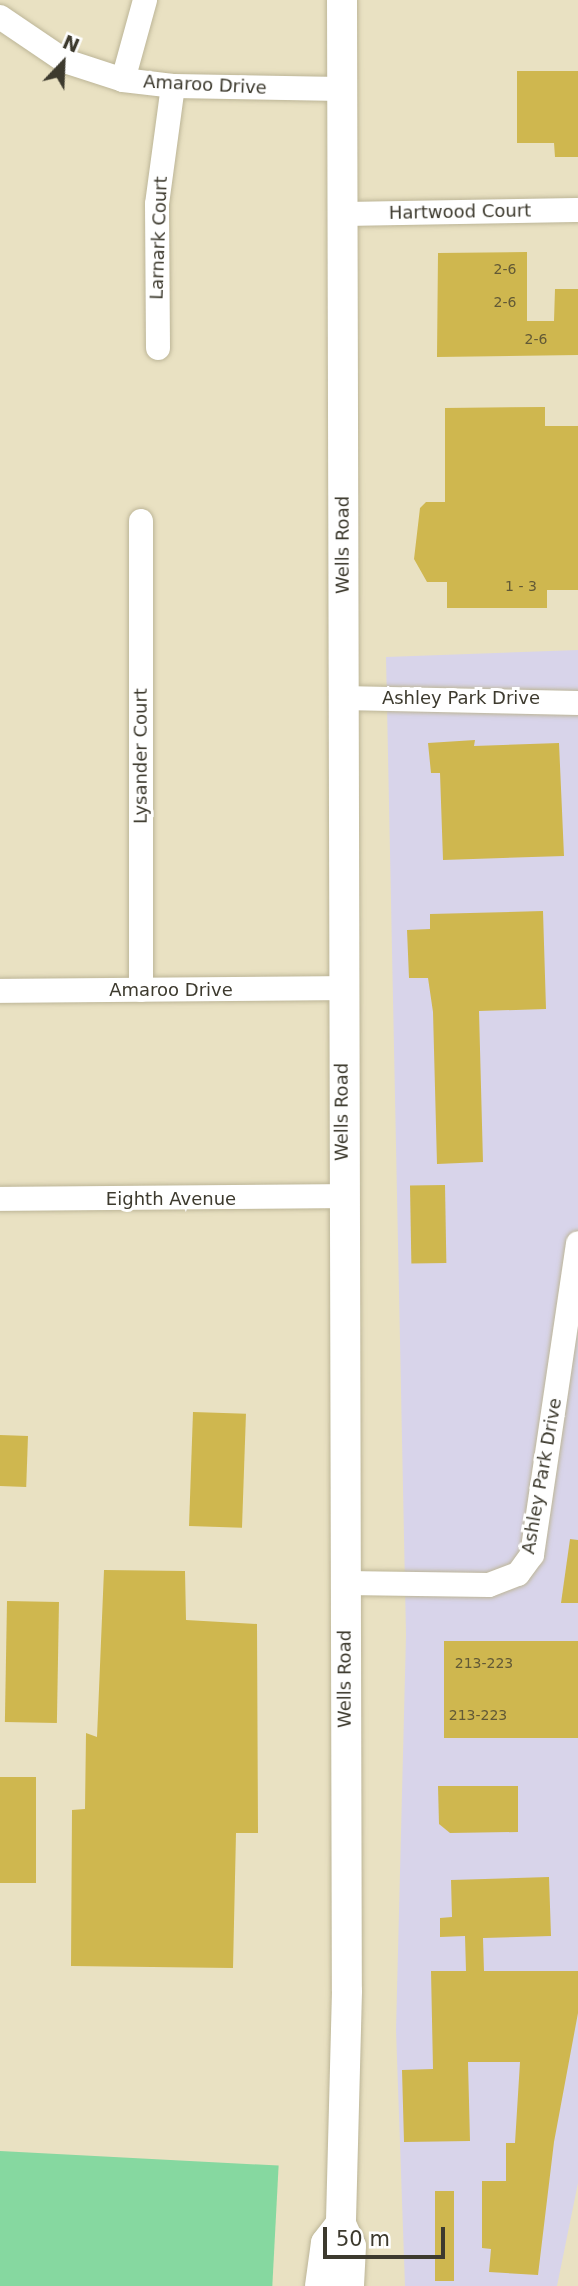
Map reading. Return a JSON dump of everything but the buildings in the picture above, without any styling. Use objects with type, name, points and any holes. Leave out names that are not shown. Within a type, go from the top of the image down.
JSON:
[{"type":"main road","name":"Wells Road","points":[[342,0],[342,1196],[347,1991],[341,2224],[351,2246],[349,2286]]},
{"type":"main road","name":"Wells Road","points":[[320,2286],[326,2243],[341,2224]]},
{"type":"street","points":[[123,80],[145,0]]},
{"type":"street","name":"Amaroo Drive","points":[[2,23],[65,61],[123,80],[173,86],[342,89]]},
{"type":"street","name":"Larnark Court","points":[[158,348],[156,204],[173,86]]},
{"type":"street","name":"Hartwood Court","points":[[342,214],[578,210]]},
{"type":"street","name":"Lysander Court","points":[[141,522],[141,990]]},
{"type":"street","name":"Ashley Park Drive","points":[[343,698],[578,703]]},
{"type":"street","name":"Amaroo Drive","points":[[0,991],[342,989]]},
{"type":"street","name":"Eighth Avenue","points":[[0,1199],[342,1196]]},
{"type":"street","name":"Ashley Park Drive","points":[[345,1583],[489,1585],[518,1574],[532,1555],[578,1243]]},
{"type":"shaded area","points":[[578,650],[578,2183],[557,2286],[405,2286],[396,2030],[406,1635],[386,657]]},
{"type":"green space","points":[[0,2151],[279,2166],[272,2286],[0,2286]]}]
